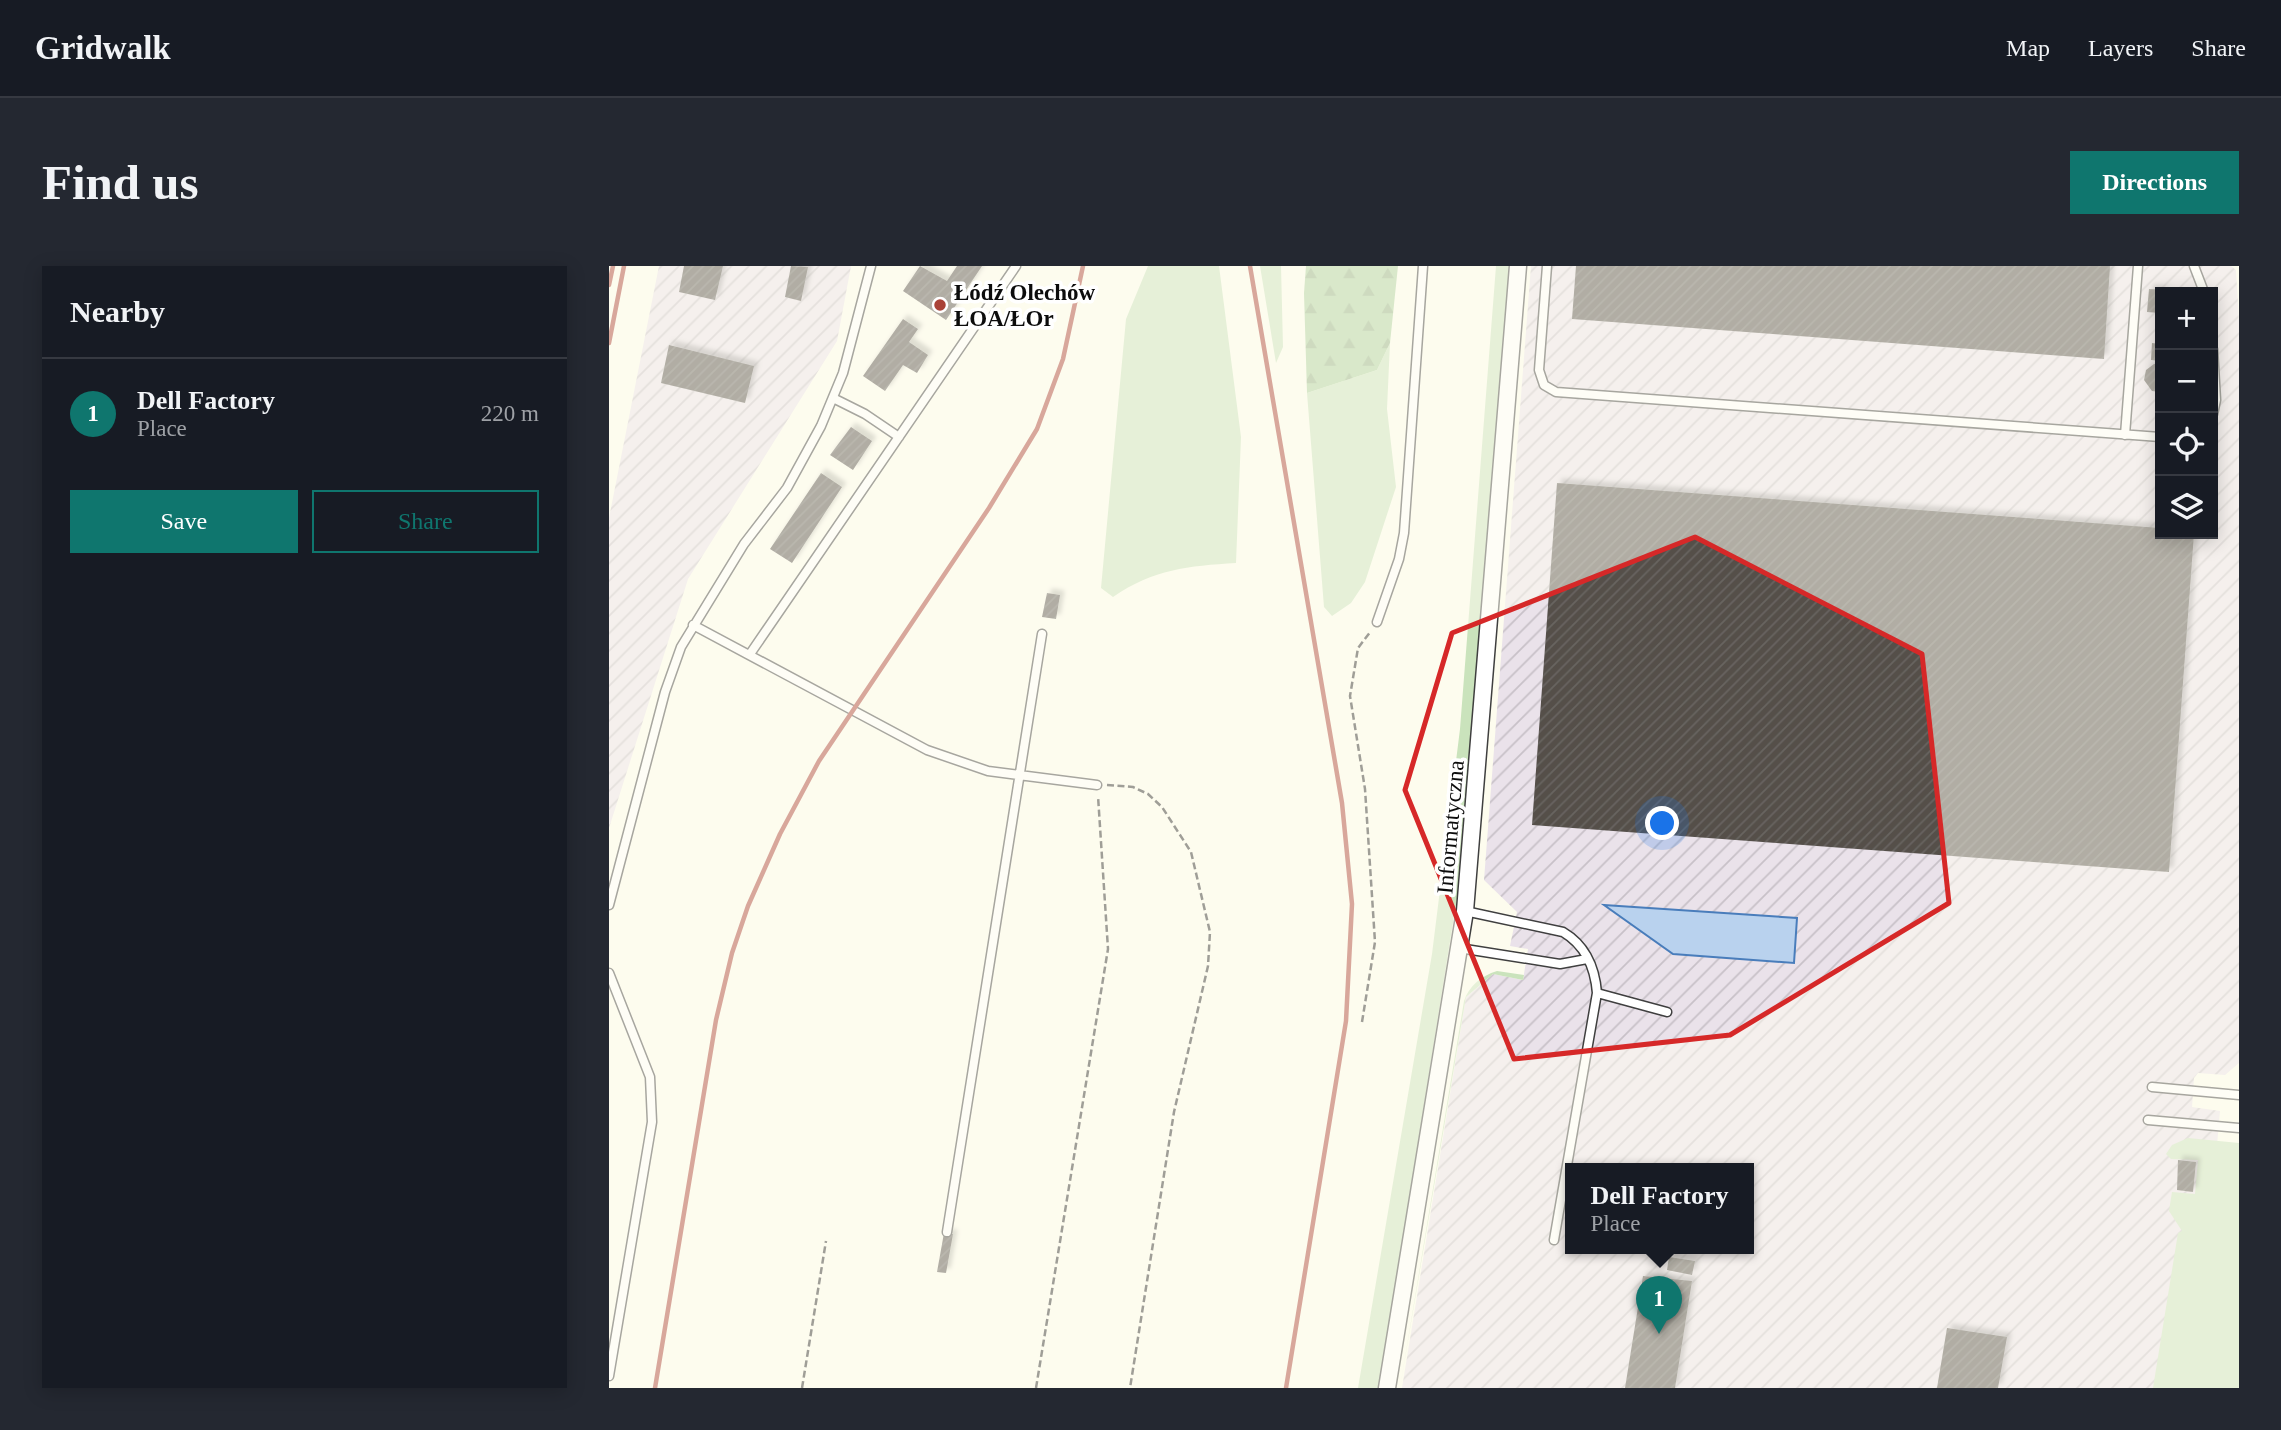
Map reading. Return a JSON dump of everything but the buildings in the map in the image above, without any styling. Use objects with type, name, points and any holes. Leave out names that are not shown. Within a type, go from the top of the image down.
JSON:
[{"type":"street","name":"Informatyczna","points":[[1387,1388],[1465,911],[1518,266]]},
{"type":"lane","points":[[609,905],[665,692],[681,647],[744,544],[787,488],[821,426],[843,373],[871,266]]},
{"type":"lane","points":[[750,654],[1016,266]]},
{"type":"lane","points":[[1377,622],[1399,559],[1404,533],[1423,266]]},
{"type":"lane","points":[[1547,266],[1539,370],[1544,385],[1556,392],[2155,438]]},
{"type":"lane","points":[[2125,435],[2138,266]]},
{"type":"lane","points":[[2193,266],[2202,287]]},
{"type":"lane","points":[[2213,350],[2216,400],[2213,413]]},
{"type":"lane","points":[[833,398],[865,414],[899,437]]},
{"type":"lane","points":[[693,625],[927,750],[983,770],[1097,785]]},
{"type":"lane","points":[[947,1232],[1042,634]]},
{"type":"lane","points":[[1465,911],[1563,933],[1577,941],[1595,973],[1597,993],[1567,1163]]},
{"type":"lane","points":[[1459,948],[1560,964],[1587,959]]},
{"type":"lane","points":[[609,973],[650,1077],[652,1122],[609,1376]]},
{"type":"lane","points":[[1597,993],[1667,1012]]},
{"type":"lane","points":[[2153,1087],[2239,1095]]},
{"type":"lane","points":[[2148,1120],[2239,1128]]},
{"type":"lane","points":[[1554,1240],[1565,1177]]},
{"type":"path","points":[[1362,1022],[1375,942],[1365,789],[1350,696],[1358,648],[1377,622]]},
{"type":"path","points":[[1036,1388],[1108,949],[1103,842],[1097,785],[1133,787],[1148,794],[1162,807],[1191,852],[1210,932],[1208,966],[1174,1112],[1130,1388]]},
{"type":"path","points":[[802,1388],[826,1241]]},
{"type":"highlighted area","points":[[1695,537],[1922,654],[1949,903],[1730,1035],[1514,1059],[1405,790],[1452,633]]},
{"type":"shaded area","points":[[659,266],[851,266],[837,341],[688,579],[609,828],[609,518]]},
{"type":"shaded area","points":[[1531,266],[2231,266],[2236,270],[2239,322],[2239,1063],[2225,1075],[2198,1073],[2194,1078],[2192,1107],[2220,1111],[2217,1145],[2223,1388],[1402,1388],[1466,997],[1493,974],[1523,980],[1528,949],[1510,946],[1517,912],[1484,880]]},
{"type":"green space","points":[[1148,266],[1219,266],[1241,437],[1236,563],[1202,566],[1157,575],[1113,597],[1101,588],[1126,319]]},
{"type":"green space","points":[[1260,266],[1281,266],[1283,347],[1276,363]]},
{"type":"green space","points":[[1306,266],[1398,266],[1390,343],[1377,370],[1307,393],[1304,293]]},
{"type":"green space","points":[[1496,266],[1510,266],[1462,866],[1379,1388],[1358,1388],[1432,954],[1460,729]]},
{"type":"green space","points":[[1390,343],[1387,409],[1396,487],[1365,582],[1351,603],[1332,616],[1324,607],[1307,393],[1377,370]]},
{"type":"green space","points":[[1497,971],[1524,975],[1523,980],[1493,974],[1466,997],[1476,982]]},
{"type":"green space","points":[[1466,997],[1400,1388],[1464,1001]]},
{"type":"green space","points":[[2188,1138],[2239,1143],[2239,1388],[2153,1388],[2178,1233],[2182,1231],[2169,1211],[2172,1192],[2195,1194],[2198,1160],[2171,1159],[2166,1154],[2172,1145]]},
{"type":"water","points":[[1604,905],[1797,918],[1794,963],[1673,954]]},
{"type":"railway","points":[[609,285],[613,266]]},
{"type":"railway","points":[[609,343],[624,266]]},
{"type":"railway","points":[[655,1388],[716,1020],[732,953],[748,906],[780,834],[819,761],[989,508],[1037,429],[1063,359],[1083,266]]},
{"type":"railway","points":[[1250,266],[1342,803],[1352,904],[1346,1021],[1286,1388]]},
{"type":"place","name":"Łódź Olechów ŁOA/ŁOr","points":[[940,305]]},
{"type":"place","name":"Dell Factory","points":[[1659,1334]]}]
